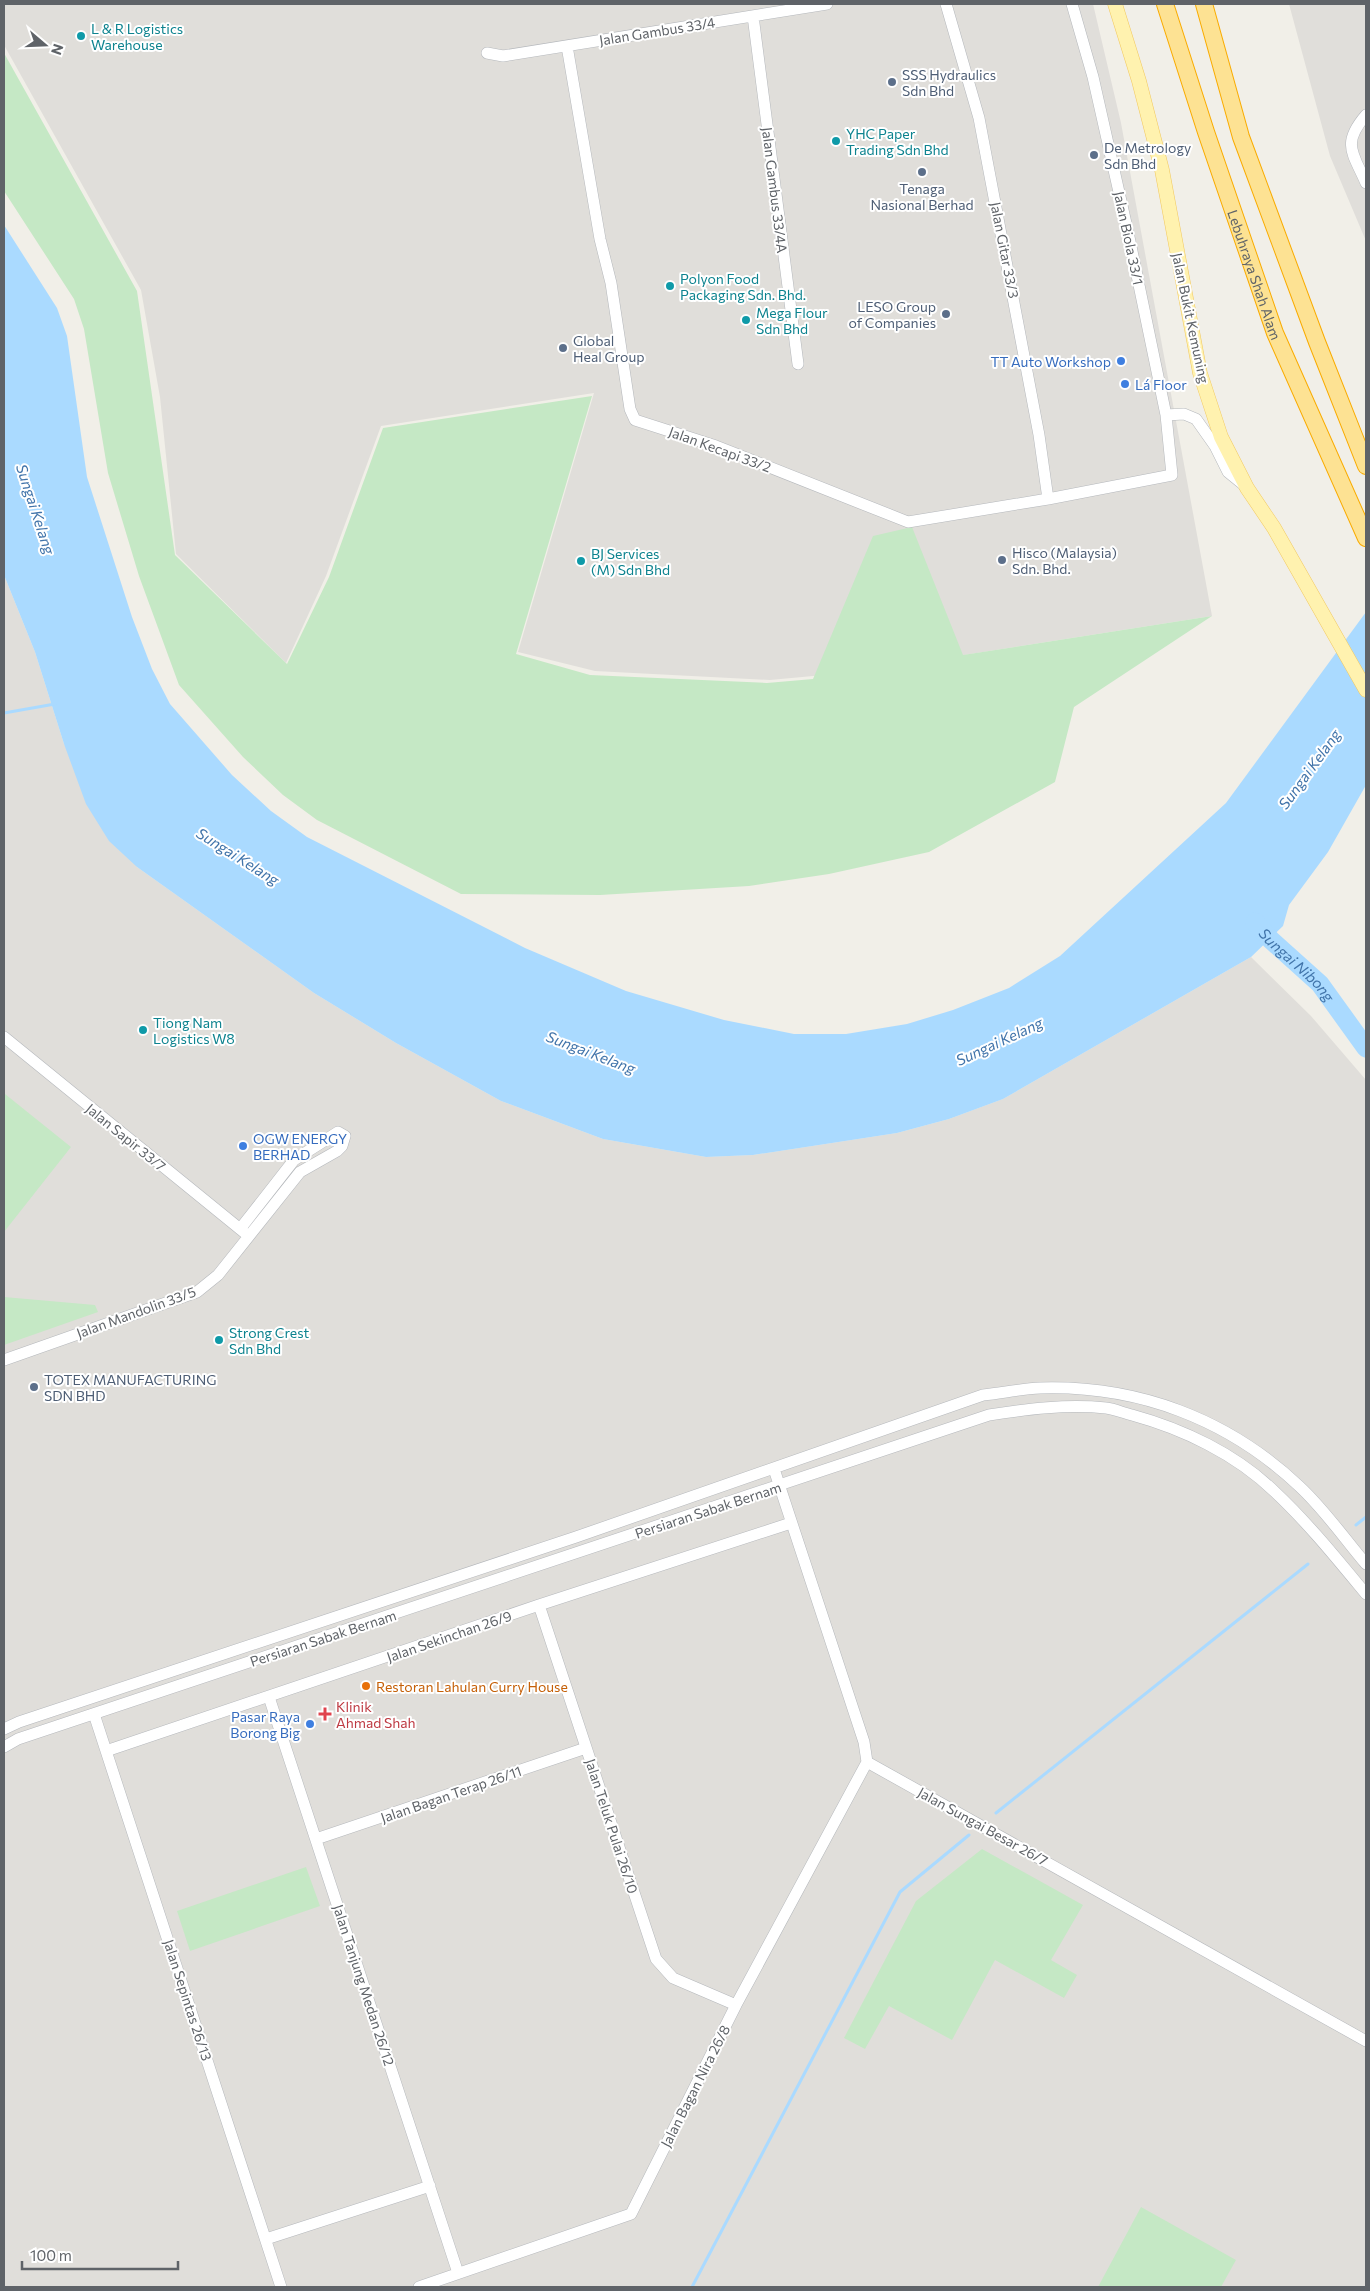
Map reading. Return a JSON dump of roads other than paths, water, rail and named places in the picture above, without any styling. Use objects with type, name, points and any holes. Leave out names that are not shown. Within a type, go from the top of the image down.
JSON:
[{"type":"highway","name":"Lebuhraya Shah Alam","points":[[1165,4],[1275,333],[1366,538]]},
{"type":"highway","points":[[1204,4],[1241,137],[1317,342],[1366,466]]},
{"type":"main road","name":"Jalan Bukit Kemuning","points":[[1115,4],[1139,81],[1162,170],[1200,373],[1221,437],[1247,488],[1274,528],[1366,690]]},
{"type":"street","name":"Jalan Gambus 33/4","points":[[487,53],[503,56],[827,4]]},
{"type":"street","name":"Jalan Gitar 33/3","points":[[946,4],[979,118],[1039,435],[1048,500]]},
{"type":"street","name":"Jalan Biola 33/1","points":[[1072,4],[1093,78],[1124,213],[1166,415],[1172,475]]},
{"type":"street","name":"Jalan Gambus 33/4A","points":[[753,16],[798,364]]},
{"type":"street","name":"Jalan Kecapi 33/2","points":[[568,46],[597,222],[611,283],[630,408],[635,420],[716,446],[908,522],[1048,500],[1172,475]]},
{"type":"street","points":[[1366,115],[1354,129],[1350,145],[1366,183]]},
{"type":"street","points":[[1166,415],[1184,414],[1196,419],[1215,446],[1228,472],[1247,488]]},
{"type":"street","name":"Jalan Sapir 33/7","points":[[4,1037],[244,1232]]},
{"type":"street","points":[[338,1132],[345,1136],[342,1146],[337,1151],[300,1172],[244,1232],[294,1160],[338,1132]]},
{"type":"street","name":"Jalan Mandolin 33/5","points":[[4,1360],[196,1292],[218,1275],[244,1232]]},
{"type":"street","name":"Persiaran Sabak Bernam","points":[[4,1729],[19,1722],[774,1469],[983,1395],[1040,1388],[1110,1392],[1162,1403],[1214,1424],[1254,1449],[1300,1486],[1366,1564]]},
{"type":"street","name":"Persiaran Sabak Bernam","points":[[4,1747],[18,1739],[779,1487],[988,1415],[1040,1406],[1107,1408],[1158,1422],[1205,1443],[1253,1474],[1274,1491],[1315,1533],[1366,1594]]},
{"type":"street","points":[[774,1469],[864,1742],[867,1762]]},
{"type":"street","name":"Jalan Sekinchan 26/9","points":[[106,1751],[539,1605],[792,1523]]},
{"type":"street","name":"Jalan Teluk Pulai 26/10","points":[[539,1605],[656,1959],[673,1978],[736,2005]]},
{"type":"street","name":"Jalan Tanjung Medan 26/12","points":[[270,1696],[458,2273]]},
{"type":"street","name":"Jalan Sepintas 26/13","points":[[94,1714],[281,2287]]},
{"type":"street","name":"Jalan Bagan Terap 26/11","points":[[316,1839],[586,1748]]},
{"type":"street","name":"Jalan Bagan Nira 26/8","points":[[419,2287],[631,2214],[736,2005],[867,1762]]},
{"type":"street","name":"Jalan Sungai Besar 26/7","points":[[867,1762],[1366,2040]]},
{"type":"street","points":[[266,2239],[430,2186]]},
{"type":"water","name":"Sungai Kelang","points":[[4,225],[57,308],[67,336],[87,477],[132,617],[152,669],[170,704],[232,775],[271,811],[307,837],[525,948],[626,991],[724,1020],[794,1034],[846,1034],[907,1024],[953,1010],[1009,988],[1060,956],[1226,803],[1366,612],[1366,785],[1328,852],[1289,905],[1283,926],[1251,957],[1003,1099],[949,1119],[897,1133],[753,1155],[706,1157],[603,1139],[501,1101],[396,1043],[314,993],[137,867],[109,841],[86,804],[64,744],[35,652],[4,575]]},
{"type":"waterway","points":[[4,713],[55,704]]},
{"type":"waterway","name":"Sungai Nibong","points":[[1255,922],[1271,940],[1320,984],[1366,1048]]},
{"type":"waterway","points":[[1356,1525],[1366,1517]]},
{"type":"waterway","points":[[996,1813],[1308,1564]]},
{"type":"waterway","points":[[692,2287],[900,1892],[969,1835]]},
{"type":"place","name":"L & R Logistics Warehouse","points":[[81,36]]},
{"type":"place","name":"SSS Hydraulics Sdn Bhd","points":[[892,82]]},
{"type":"place","name":"YHC Paper Trading Sdn Bhd","points":[[836,141]]},
{"type":"place","name":"De Metrology Sdn Bhd","points":[[1094,155]]},
{"type":"place","name":"Tenaga Nasional Berhad","points":[[922,172]]},
{"type":"place","name":"Polyon Food Packaging Sdn. Bhd.","points":[[670,286]]},
{"type":"place","name":"LESO Group of Companies","points":[[946,314]]},
{"type":"place","name":"Mega Flour Sdn Bhd","points":[[746,320]]},
{"type":"place","name":"Global Heal Group","points":[[563,348]]},
{"type":"place","name":"TT Auto Workshop","points":[[1121,361]]},
{"type":"place","name":"Lá Floor","points":[[1125,384]]},
{"type":"place","name":"Hisco (Malaysia) Sdn. Bhd.","points":[[1002,560]]},
{"type":"place","name":"BJ Services (M) Sdn Bhd","points":[[581,561]]},
{"type":"place","name":"Tiong Nam Logistics W8","points":[[143,1030]]},
{"type":"place","name":"OGW ENERGY BERHAD","points":[[243,1146]]},
{"type":"place","name":"Strong Crest Sdn Bhd","points":[[219,1340]]},
{"type":"place","name":"TOTEX MANUFACTURING SDN BHD","points":[[34,1387]]},
{"type":"place","name":"Restoran Lahulan Curry House","points":[[366,1686]]},
{"type":"place","name":"Klinik Ahmad Shah","points":[[325,1714]]},
{"type":"place","name":"Pasar Raya Borong Big","points":[[310,1724]]}]
